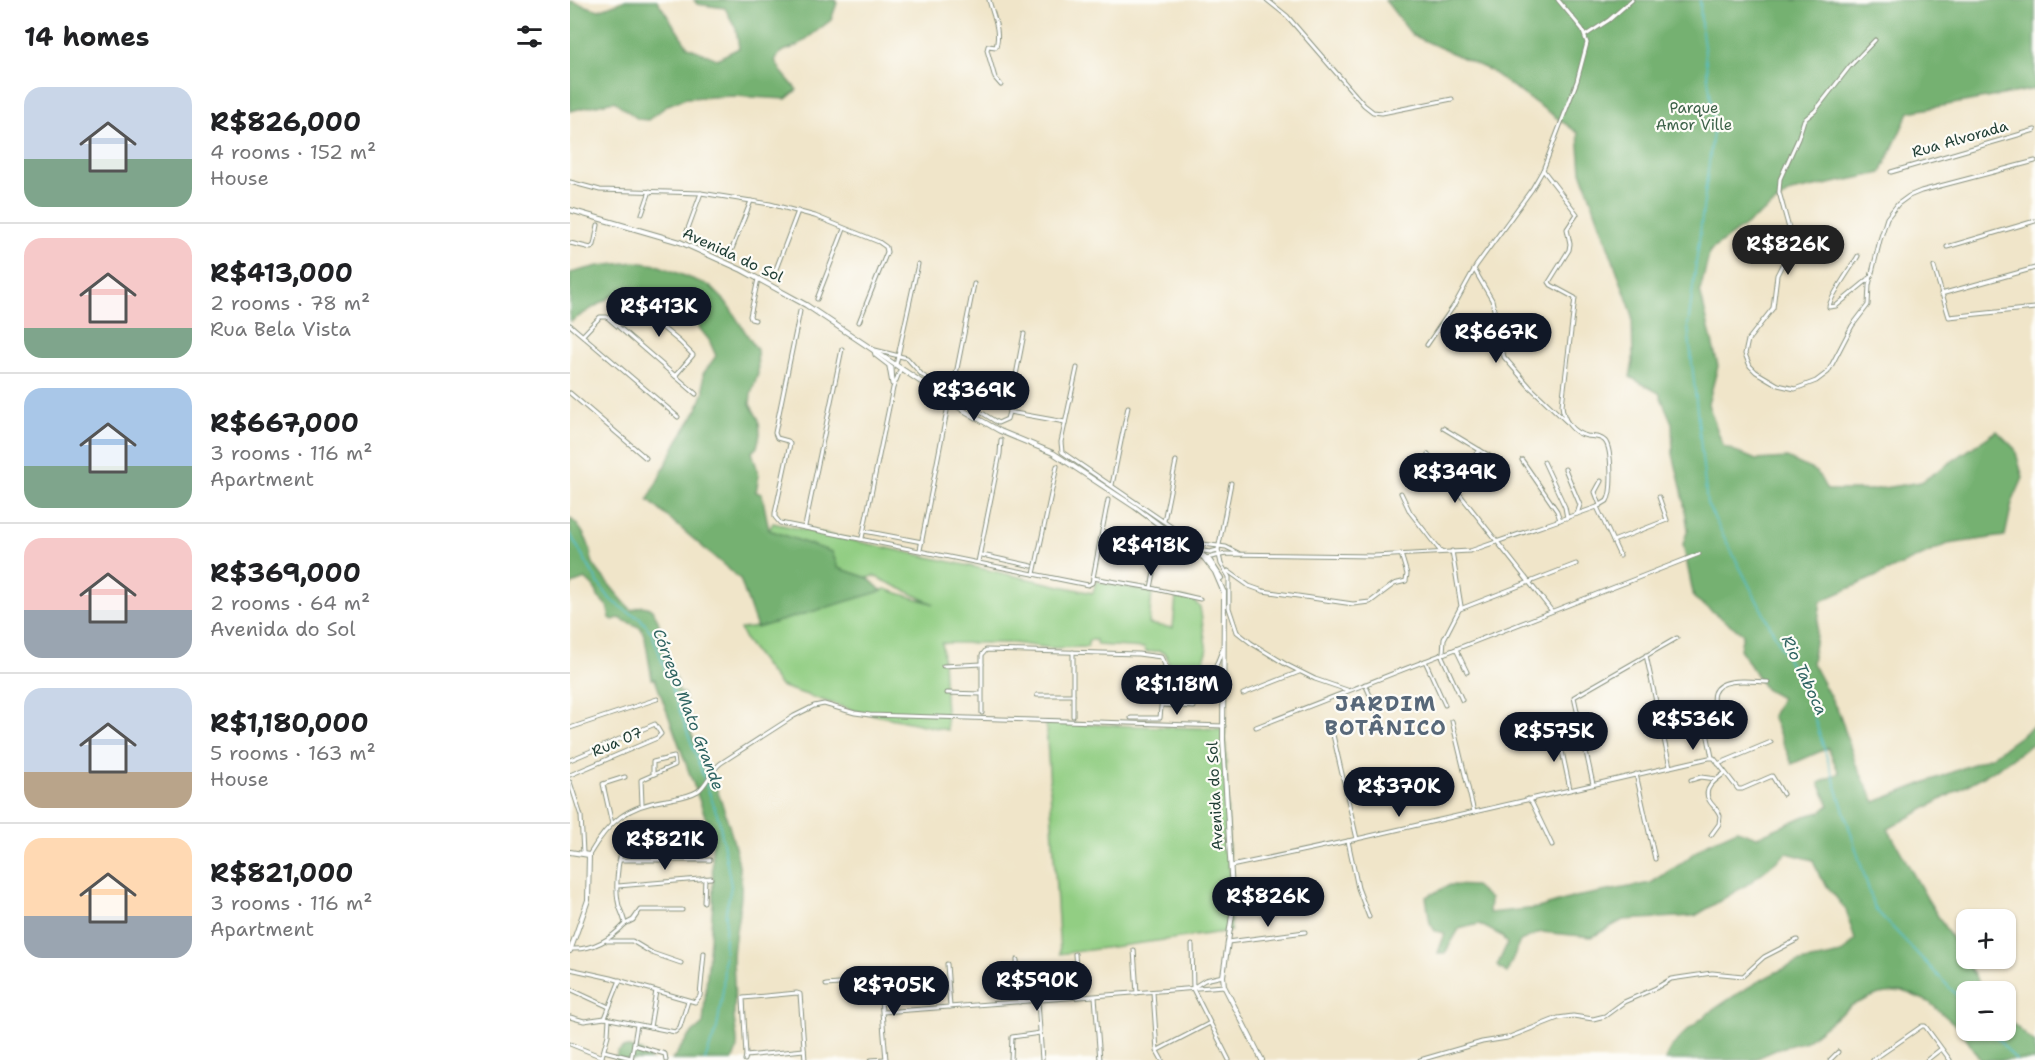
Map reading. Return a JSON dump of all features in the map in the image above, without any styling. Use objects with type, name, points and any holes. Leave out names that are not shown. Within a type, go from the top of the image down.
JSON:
[{"type":"street","points":[[989,0],[997,23],[998,42],[996,47],[988,46],[987,50],[995,78],[1001,85]]},
{"type":"street","points":[[1267,0],[1287,16],[1364,105],[1373,112],[1382,113],[1452,99]]},
{"type":"street","points":[[1428,345],[1455,304],[1474,269],[1543,171],[1577,81],[1586,51],[1586,35],[1558,0]]},
{"type":"street","points":[[1586,35],[1609,20],[1632,0]]},
{"type":"street","points":[[1875,40],[1850,66],[1815,111],[1804,120],[1779,182],[1779,192],[1793,243],[1777,274],[1773,308],[1748,340],[1745,354],[1750,366],[1756,372],[1779,385],[1795,389],[1806,386],[1828,372],[1852,326],[1868,305],[1880,240],[1890,213],[1909,196],[1928,189],[2035,162]]},
{"type":"street","name":"Rua Alvorada","points":[[1891,172],[2035,130]]},
{"type":"street","points":[[1543,171],[1577,214],[1567,229],[1569,250],[1549,282],[1575,297],[1562,405],[1566,421]]},
{"type":"street","points":[[570,182],[600,190],[701,193],[751,201],[798,211],[879,242],[886,247],[887,252],[859,322]]},
{"type":"street","points":[[642,214],[650,191]]},
{"type":"street","points":[[686,234],[701,193]]},
{"type":"street","points":[[730,254],[751,201]]},
{"type":"street","name":"Avenida do Sol","points":[[570,210],[680,242],[806,305],[873,349],[895,368],[912,376],[992,427],[1059,456],[1207,560]]},
{"type":"street","points":[[773,277],[798,211]]},
{"type":"street","points":[[1947,247],[2035,221]]},
{"type":"street","points":[[570,243],[591,248],[598,225]]},
{"type":"street","points":[[817,299],[844,229]]},
{"type":"street","points":[[1858,256],[1832,296],[1828,307],[1836,306],[1872,276]]},
{"type":"street","points":[[862,538],[918,264]]},
{"type":"street","points":[[1934,267],[1946,312],[1952,318],[2035,308]]},
{"type":"street","points":[[1941,294],[2035,268]]},
{"type":"street","points":[[1197,549],[1226,554],[1326,556],[1473,550],[1567,518],[1600,505],[1608,499],[1611,490],[1609,447],[1603,440],[1578,433],[1530,387],[1504,357],[1492,300],[1474,269]]},
{"type":"street","points":[[755,320],[750,317],[758,279]]},
{"type":"street","points":[[952,395],[974,284]]},
{"type":"street","points":[[611,319],[625,303],[630,301],[692,354],[692,357],[675,376]]},
{"type":"street","points":[[800,311],[775,436],[790,442],[775,513],[780,523],[1088,585],[1092,583],[1108,500]]},
{"type":"street","points":[[584,336],[600,317],[611,319],[696,394]]},
{"type":"street","points":[[570,325],[678,417]]},
{"type":"street","points":[[873,349],[910,360],[922,375],[998,423],[1006,419],[1009,412],[1024,334]]},
{"type":"street","points":[[805,527],[842,349]]},
{"type":"street","points":[[873,349],[874,354],[895,368]]},
{"type":"street","points":[[893,387],[895,368]]},
{"type":"street","points":[[1077,368],[1065,422],[1062,452],[1195,543],[1219,553]]},
{"type":"street","points":[[570,393],[646,458]]},
{"type":"street","points":[[1112,486],[1128,407]]},
{"type":"street","points":[[920,551],[947,411]]},
{"type":"street","points":[[1009,412],[1065,422]]},
{"type":"street","points":[[1443,428],[1508,467]]},
{"type":"street","points":[[978,562],[1001,440]]},
{"type":"street","points":[[1451,481],[1480,450]]},
{"type":"street","points":[[1428,454],[1551,611]]},
{"type":"street","points":[[1522,460],[1557,511],[1560,520]]},
{"type":"street","points":[[1164,521],[1176,461]]},
{"type":"street","points":[[1544,462],[1565,507],[1567,518]]},
{"type":"street","points":[[1034,574],[1057,466]]},
{"type":"street","points":[[1565,469],[1580,505],[1577,514]]},
{"type":"street","points":[[1601,481],[1595,492],[1620,556]]},
{"type":"street","points":[[1231,483],[1219,553],[1229,577],[1230,613],[1239,635],[1299,672],[1347,690]]},
{"type":"street","points":[[1401,493],[1410,512],[1441,552]]},
{"type":"street","points":[[1613,542],[1666,520],[1659,497]]},
{"type":"street","points":[[864,531],[922,542]]},
{"type":"street","points":[[1151,588],[1161,537]]},
{"type":"street","points":[[897,547],[898,538]]},
{"type":"street","name":"Avenida do Sol","points":[[1184,543],[1197,549],[1207,560],[1224,592],[1224,726],[1233,908],[1223,976],[1224,986],[1262,1060]]},
{"type":"street","points":[[1207,560],[1227,548]]},
{"type":"street","points":[[1227,548],[1240,554]]},
{"type":"street","points":[[1226,554],[1227,548]]},
{"type":"street","points":[[1452,551],[1461,597],[1460,609],[1444,639],[1442,654],[1462,700]]},
{"type":"street","points":[[1207,560],[1212,552]]},
{"type":"street","points":[[1226,570],[1249,586],[1263,591],[1332,603],[1359,604],[1375,600],[1394,584],[1406,581],[1407,574],[1401,554]]},
{"type":"street","points":[[1256,727],[1699,554]]},
{"type":"street","points":[[982,555],[1032,566]]},
{"type":"street","points":[[1006,569],[1007,561]]},
{"type":"street","points":[[1460,609],[1576,564]]},
{"type":"street","points":[[1093,578],[1200,599]]},
{"type":"street","points":[[1593,784],[1574,697],[1677,638]]},
{"type":"street","points":[[1214,671],[1225,646]]},
{"type":"street","points":[[1456,649],[1467,672]]},
{"type":"street","points":[[982,713],[982,664],[983,652],[986,650],[1155,656],[1161,657],[1165,665],[1174,671],[1197,673],[1214,671],[1223,675]]},
{"type":"street","points":[[1073,652],[1073,716]]},
{"type":"street","points":[[1646,655],[1670,767]]},
{"type":"street","points":[[1425,661],[1445,705]]},
{"type":"street","points":[[943,666],[982,664]]},
{"type":"street","points":[[1131,718],[1157,719],[1161,715],[1165,665]]},
{"type":"street","points":[[1243,694],[1299,672]]},
{"type":"street","points":[[1768,682],[1731,682],[1715,691],[1714,712],[1706,718],[1705,723],[1712,758],[1740,789],[1772,776],[1783,794]]},
{"type":"street","points":[[1365,684],[1382,722]]},
{"type":"street","points":[[947,693],[981,694]]},
{"type":"street","points":[[1038,694],[1073,694]]},
{"type":"street","points":[[570,728],[657,699]]},
{"type":"street","points":[[682,910],[640,910],[633,920],[605,941],[595,946],[570,950],[572,939],[588,900],[589,855],[600,837],[612,824],[642,804],[699,791],[721,763],[810,708],[824,704],[870,715],[1224,726]]},
{"type":"street","points":[[1162,705],[1194,707]]},
{"type":"street","points":[[1452,721],[1474,812]]},
{"type":"street","name":"Rua 07","points":[[570,760],[656,724],[660,731],[660,737],[570,775]]},
{"type":"street","points":[[1558,732],[1570,789]]},
{"type":"street","points":[[1333,735],[1357,838]]},
{"type":"street","points":[[1718,764],[1771,742]]},
{"type":"street","points":[[642,804],[641,780],[675,765],[674,757],[653,762],[653,773]]},
{"type":"street","points":[[1231,866],[1712,758]]},
{"type":"street","points":[[1711,835],[1719,824],[1720,816],[1707,794],[1710,785],[1725,773]]},
{"type":"street","points":[[1636,774],[1655,859]]},
{"type":"street","points":[[612,824],[603,784],[625,777]]},
{"type":"street","points":[[1690,780],[1701,777],[1716,779]]},
{"type":"street","points":[[570,782],[581,816],[583,853]]},
{"type":"street","points":[[1528,799],[1552,845]]},
{"type":"street","points":[[1348,841],[1358,888],[1369,917]]},
{"type":"street","points":[[625,924],[618,902],[621,853],[631,851],[635,844],[640,842],[709,843]]},
{"type":"street","points":[[570,852],[589,855]]},
{"type":"street","points":[[620,860],[710,860]]},
{"type":"street","points":[[704,902],[705,878]]},
{"type":"street","points":[[618,886],[711,878]]},
{"type":"street","points":[[1228,942],[1305,932]]},
{"type":"street","points":[[1420,1060],[1482,1042],[1507,1038],[1558,1018],[1605,1016],[1624,1002],[1671,979],[1712,973],[1743,976],[1764,957],[1797,940]]},
{"type":"street","points":[[605,941],[633,941],[652,953],[681,963]]},
{"type":"street","points":[[1192,945],[1192,989],[1229,1060]]},
{"type":"street","points":[[1134,950],[1137,993]]},
{"type":"street","points":[[570,969],[620,980],[695,1002],[700,996],[704,953]]},
{"type":"street","points":[[1075,954],[1079,998]]},
{"type":"street","points":[[1017,960],[1019,1002]]},
{"type":"street","points":[[946,964],[950,1008]]},
{"type":"street","points":[[871,1060],[886,1060],[879,975]]},
{"type":"street","points":[[1192,989],[1205,980],[1223,976]]},
{"type":"street","points":[[570,1044],[602,1059],[608,1035],[609,1007],[620,980]]},
{"type":"street","points":[[826,985],[879,981]]},
{"type":"street","points":[[883,1012],[1224,986]]},
{"type":"street","points":[[570,989],[609,1007]]},
{"type":"street","points":[[650,1027],[656,991]]},
{"type":"street","points":[[1153,992],[1157,1051],[1162,1060]]},
{"type":"street","points":[[804,1050],[746,1058],[743,998],[800,994],[805,1060]]},
{"type":"street","points":[[1095,997],[1100,1060]]},
{"type":"street","points":[[570,1017],[586,1021],[607,1019],[668,1032],[677,1031],[683,1021],[688,1001]]},
{"type":"street","points":[[1038,1001],[1042,1060]]},
{"type":"street","points":[[1157,1051],[1210,1023]]},
{"type":"street","points":[[604,1051],[631,1059],[637,1025]]},
{"type":"street","points":[[1873,1060],[1922,1026],[1925,1026],[1950,1060]]},
{"type":"street","points":[[1011,1060],[1012,1036],[1040,1033]]},
{"type":"street","points":[[634,1045],[665,1054],[666,1060]]},
{"type":"street","points":[[1927,1060],[1941,1049]]},
{"type":"street","points":[[1830,1060],[1838,1052]]},
{"type":"green space","points":[[626,0],[657,0],[688,47],[717,59],[739,48],[736,29],[725,8],[697,4],[694,0],[835,0],[837,3],[831,20],[797,46],[781,52],[775,60],[797,90],[786,99],[734,96],[686,98],[668,105],[648,120],[638,119],[614,101],[570,111],[570,1],[599,10]]},
{"type":"green space","name":"Parque Amor Ville","points":[[1385,0],[2035,0],[2035,89],[1909,112],[1881,173],[1791,192],[1710,251],[1700,291],[1718,366],[1708,404],[1723,446],[1756,460],[1787,458],[1817,472],[1827,490],[1871,490],[1921,482],[1997,431],[2015,449],[2023,478],[2012,503],[2005,536],[1948,544],[1821,601],[1812,663],[1840,715],[1856,765],[1875,802],[1991,757],[2035,725],[2035,742],[1996,769],[1888,829],[1956,946],[1956,969],[1970,969],[1978,981],[1956,981],[1956,1026],[1929,1002],[1903,991],[1879,994],[1852,1005],[1806,1041],[1780,1048],[1753,1060],[1665,1060],[1672,1047],[1685,1033],[1740,992],[1792,965],[1841,953],[1855,940],[1846,910],[1820,877],[1813,860],[1787,853],[1748,884],[1695,916],[1623,920],[1592,937],[1541,932],[1520,941],[1507,973],[1497,966],[1507,944],[1502,936],[1479,924],[1459,929],[1445,953],[1438,953],[1445,933],[1435,931],[1430,923],[1426,897],[1450,885],[1475,886],[1490,899],[1489,913],[1538,908],[1575,897],[1651,883],[1706,844],[1737,830],[1757,837],[1805,816],[1821,812],[1829,805],[1819,783],[1839,773],[1828,748],[1792,764],[1772,716],[1781,698],[1765,689],[1740,649],[1743,634],[1694,598],[1683,544],[1688,529],[1673,454],[1672,423],[1659,393],[1630,377],[1633,362],[1632,313],[1581,171],[1578,133],[1489,70],[1412,35]]},
{"type":"green space","points":[[635,262],[657,265],[710,286],[726,302],[757,350],[758,374],[750,404],[759,420],[760,434],[757,447],[752,452],[759,475],[756,492],[762,494],[769,530],[832,552],[838,568],[868,578],[882,591],[757,628],[740,579],[648,500],[677,442],[696,412],[704,392],[703,374],[716,356],[709,340],[697,325],[664,296],[641,293],[612,296],[570,322],[570,273],[598,266]]},
{"type":"green space","points":[[570,518],[585,536],[595,566],[624,602],[632,610],[642,606],[649,608],[655,614],[659,623],[667,665],[676,678],[679,692],[684,694],[690,729],[703,763],[718,792],[729,826],[741,882],[733,957],[737,1049],[732,1060],[672,1060],[689,1036],[703,1024],[713,902],[712,835],[655,679],[652,679],[645,638],[641,628],[619,618],[613,620],[610,618],[607,606],[585,579],[572,584],[570,588]]},
{"type":"green space","points":[[773,523],[1093,593],[1096,581],[1152,592],[1149,624],[1173,628],[1176,597],[1193,600],[1200,607],[1207,652],[1201,667],[1189,668],[1168,662],[1166,654],[1160,651],[1146,652],[1144,648],[1097,645],[1096,640],[1089,640],[1087,647],[1050,648],[1013,643],[942,643],[947,730],[852,710],[780,686],[746,641],[740,629],[757,627],[885,589],[934,604],[874,576],[868,578],[838,568],[832,552],[769,530]]},
{"type":"green space","points":[[1046,723],[1225,729],[1231,931],[1060,954]]},
{"type":"green space","name":"Parque Amor Ville","points":[[2016,1027],[2035,1043],[2035,1060],[1980,1060],[1968,1041],[2016,1041]]},
{"type":"green space","points":[[626,1047],[641,1051],[651,1060],[616,1060],[618,1052]]},
{"type":"waterway","name":"Rio Taboca","points":[[1700,0],[1714,124],[1688,326],[1707,504],[1809,701],[1875,909],[1956,994]]},
{"type":"waterway","name":"Córrego Mato Grande","points":[[570,534],[611,600],[640,618],[652,633],[719,820],[731,886],[726,911],[723,990],[717,1028],[705,1060]]},
{"type":"waterway","name":"Rio Taboca","points":[[2000,1041],[2016,1060]]},
{"type":"district","name":"JARDIM BOTÂNICO","points":[[1386,716]]}]
